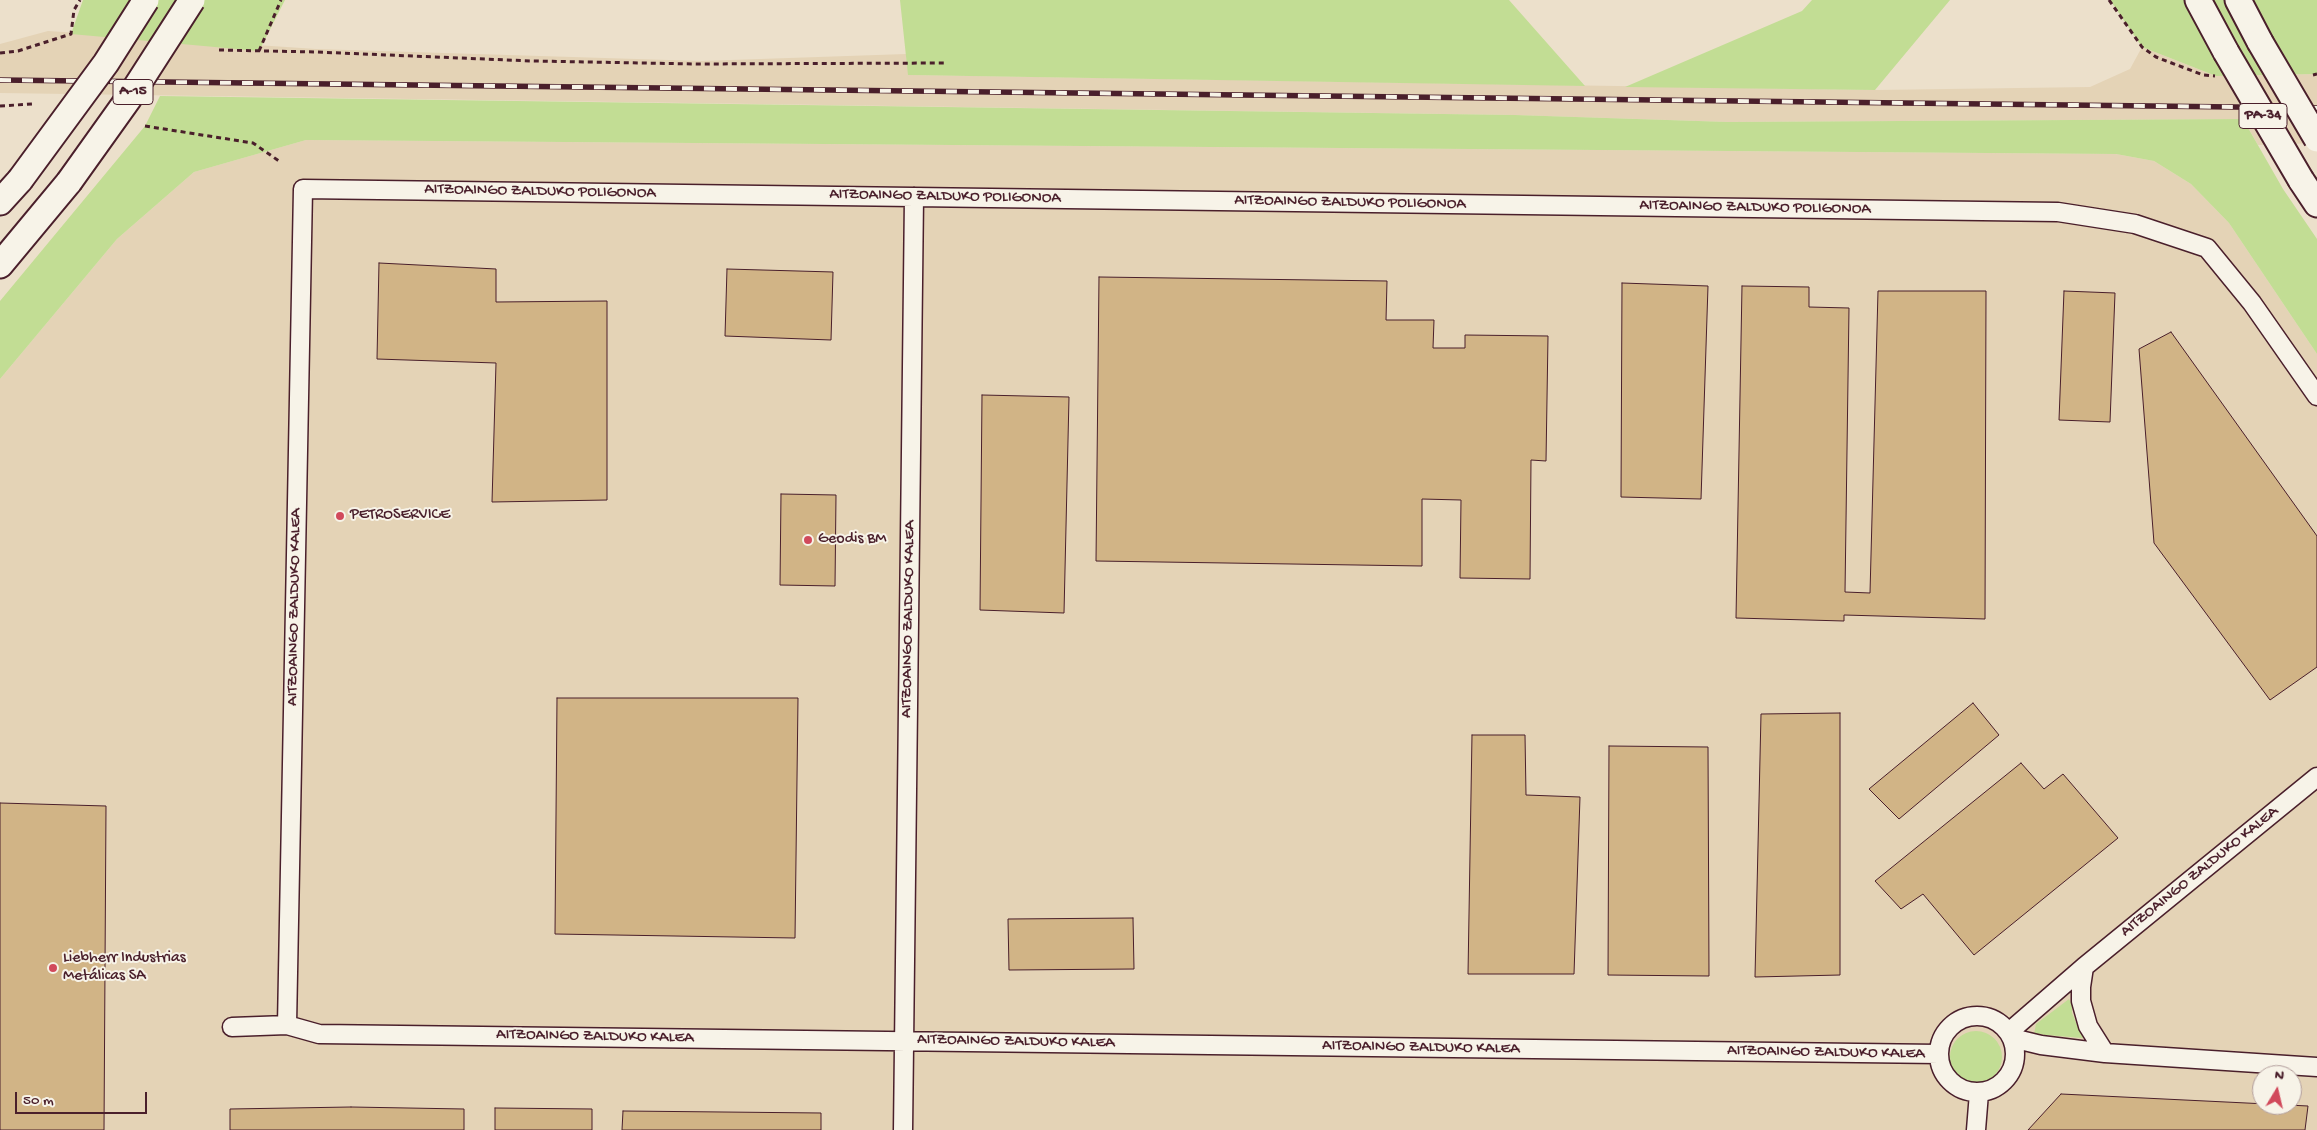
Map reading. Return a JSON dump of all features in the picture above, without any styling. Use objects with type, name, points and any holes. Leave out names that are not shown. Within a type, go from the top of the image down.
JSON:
[{"type":"highway","points":[[106,63],[119,17],[128,0]]},
{"type":"highway","points":[[106,63],[146,0]]},
{"type":"highway","name":"A-15","points":[[0,265],[69,182],[129,98],[192,0]]},
{"type":"highway","name":"PA-34","points":[[2198,0],[2226,52],[2317,204]]},
{"type":"highway","name":"PA-34","points":[[2238,0],[2260,42],[2317,139]]},
{"type":"highway","name":"A-15","points":[[0,202],[20,180],[106,63]]},
{"type":"street","name":"AITZOAINGO ZALDUKO POLIGONOA","points":[[303,189],[2058,212],[2135,224],[2207,248],[2252,302],[2317,396]]},
{"type":"street","name":"AITZOAINGO ZALDUKO KALEA","points":[[288,1025],[303,189]]},
{"type":"street","name":"AITZOAINGO ZALDUKO KALEA","points":[[903,1130],[914,197]]},
{"type":"street","name":"AITZOAINGO ZALDUKO KALEA","points":[[2011,1035],[2084,967],[2317,777]]},
{"type":"street","points":[[2084,967],[2081,1001],[2088,1026],[2106,1053]]},
{"type":"street","points":[[2011,1035],[2016,1051],[2014,1065],[2007,1078],[1997,1087],[1979,1093],[1965,1091],[1954,1085],[1945,1076],[1939,1054],[1940,1042],[1947,1030],[1956,1022],[1968,1017],[1982,1016],[1999,1023],[2011,1035],[2041,1045],[2106,1053],[2317,1066]]},
{"type":"street","name":"AITZOAINGO ZALDUKO KALEA","points":[[232,1027],[288,1025],[319,1034],[1939,1054]]},
{"type":"street","points":[[1976,1130],[1979,1093]]},
{"type":"path","points":[[0,53],[18,51],[71,34],[74,10],[80,0]]},
{"type":"path","points":[[259,51],[281,0]]},
{"type":"path","points":[[2109,0],[2142,47],[2156,57],[2203,75],[2216,76]]},
{"type":"path","points":[[219,50],[532,61],[696,64],[946,63]]},
{"type":"path","points":[[0,106],[32,104]]},
{"type":"path","points":[[145,126],[253,143],[279,161]]},
{"type":"shaded area","points":[[48,31],[316,49],[701,61],[906,54],[909,75],[1875,90],[2090,87],[2130,69],[2142,47],[2216,76],[2317,74],[2317,143],[2258,145],[2243,119],[1728,122],[1515,115],[0,93],[0,44]]},
{"type":"shaded area","points":[[306,140],[2116,154],[2154,161],[2191,184],[2229,223],[2317,354],[2317,1130],[0,1130],[0,379],[117,239],[194,172]]},
{"type":"green space","points":[[83,0],[285,0],[259,51],[71,34]]},
{"type":"green space","points":[[900,0],[1509,0],[1585,86],[908,75]]},
{"type":"green space","points":[[1812,0],[1950,0],[1875,90],[1625,87],[1802,11]]},
{"type":"green space","points":[[2110,0],[2317,0],[2317,74],[2216,76],[2142,47]]},
{"type":"green space","points":[[160,96],[1515,115],[1728,122],[2243,119],[2283,189],[2317,239],[2317,354],[2229,223],[2191,184],[2154,161],[2116,154],[306,140],[194,172],[117,239],[0,379],[0,301],[145,126]]},
{"type":"green space","points":[[2069,999],[2077,1025],[2083,1032],[2083,1038],[2034,1034],[2036,1024]]},
{"type":"green space","points":[[1976,1031],[1990,1035],[1998,1043],[2002,1057],[1998,1071],[1990,1079],[1976,1083],[1962,1079],[1954,1071],[1950,1057],[1954,1043],[1962,1035]]},
{"type":"building","points":[[379,263],[496,269],[496,302],[607,301],[607,500],[492,502],[496,363],[377,359]]},
{"type":"building","points":[[727,269],[833,272],[831,340],[725,336]]},
{"type":"building","points":[[1099,277],[1387,281],[1386,320],[1434,320],[1433,348],[1465,348],[1465,335],[1548,336],[1546,461],[1531,460],[1530,579],[1460,578],[1461,500],[1422,499],[1422,566],[1096,561]]},
{"type":"building","points":[[1622,283],[1708,286],[1701,499],[1621,497]]},
{"type":"building","points":[[1742,286],[1809,287],[1809,307],[1849,308],[1845,592],[1870,593],[1878,291],[1986,291],[1985,619],[1844,615],[1844,621],[1736,618]]},
{"type":"building","points":[[2064,291],[2115,293],[2110,422],[2059,420]]},
{"type":"building","points":[[2171,332],[2317,536],[2317,667],[2270,700],[2154,543],[2139,349]]},
{"type":"building","points":[[982,395],[1069,397],[1064,613],[980,610]]},
{"type":"building","name":"Geodis BM","points":[[781,494],[836,495],[835,586],[780,585]]},
{"type":"building","points":[[557,698],[798,698],[795,938],[555,934]]},
{"type":"building","points":[[1973,703],[1999,735],[1899,819],[1869,789]]},
{"type":"building","points":[[1840,713],[1840,975],[1755,977],[1761,714]]},
{"type":"building","points":[[1472,735],[1525,735],[1526,795],[1580,797],[1574,974],[1468,974]]},
{"type":"building","points":[[1609,746],[1708,747],[1709,976],[1608,975]]},
{"type":"building","points":[[2021,763],[2044,789],[2063,774],[2118,838],[1974,955],[1923,894],[1901,909],[1875,881]]},
{"type":"building","name":"Liebherr Industrias Metálicas SA","points":[[0,803],[106,806],[104,1130],[0,1130]]},
{"type":"building","points":[[1133,918],[1134,969],[1009,970],[1008,919]]},
{"type":"building","points":[[2061,1094],[2252,1103],[2252,1115],[2302,1115],[2302,1106],[2308,1106],[2305,1130],[2028,1130]]},
{"type":"building","points":[[351,1107],[464,1109],[464,1130],[230,1130],[230,1109]]},
{"type":"building","points":[[495,1108],[592,1109],[592,1130],[495,1130]]},
{"type":"building","points":[[623,1111],[821,1113],[821,1130],[622,1130]]},
{"type":"railway","points":[[0,80],[2317,108]]},
{"type":"place","name":"PETROSERVICE","points":[[340,516]]},
{"type":"place","name":"Geodis BM","points":[[808,540]]},
{"type":"place","name":"Liebherr Industrias Metálicas SA","points":[[53,968]]}]
